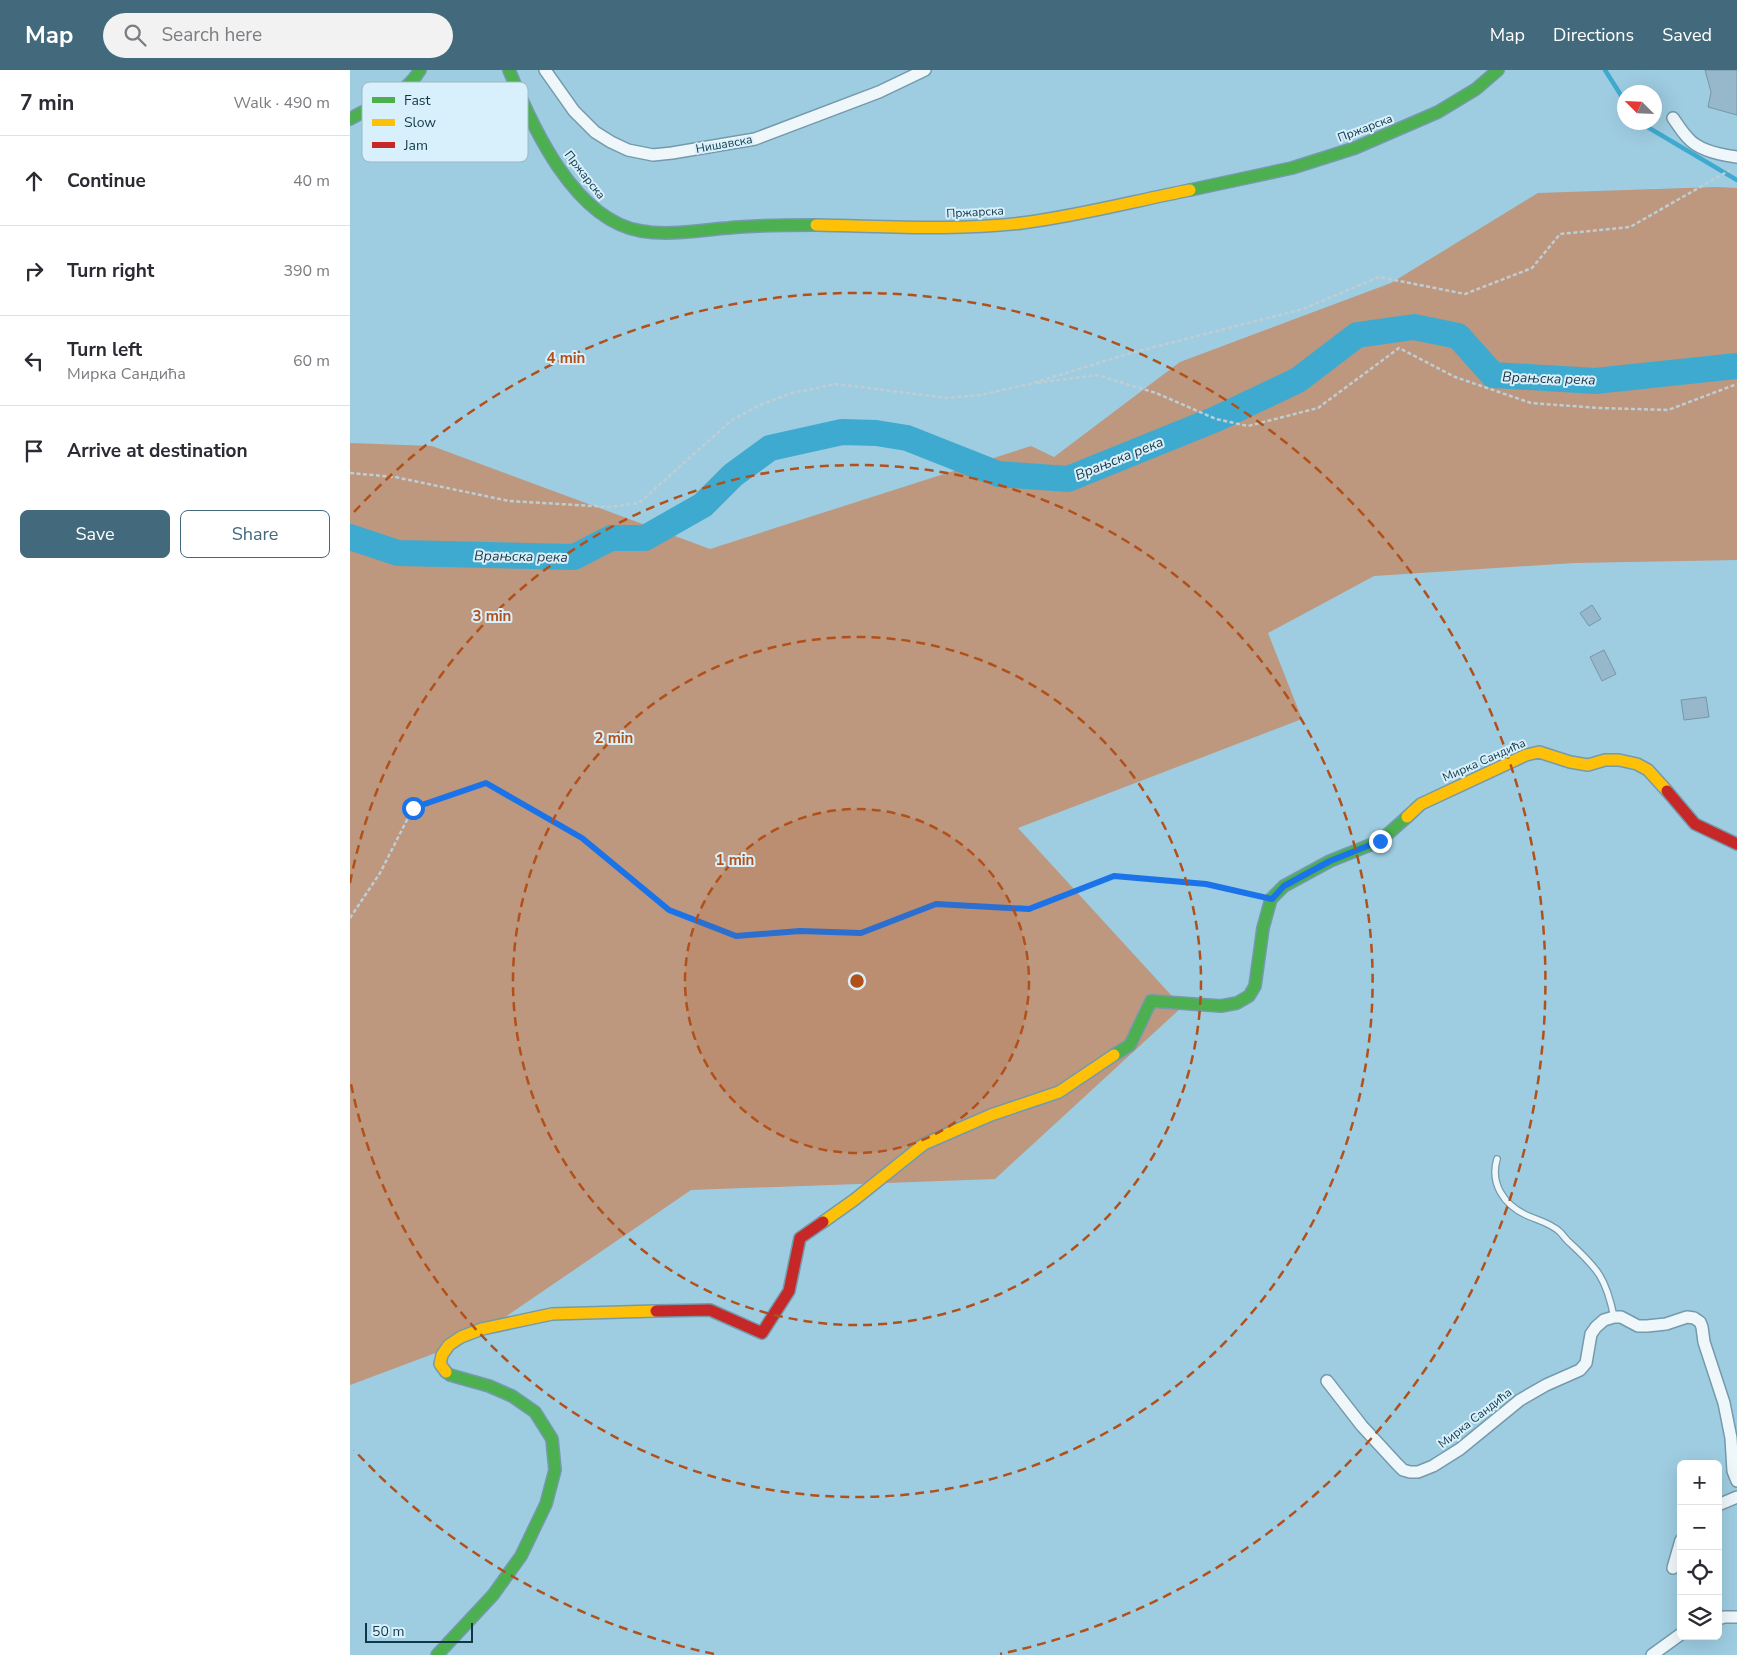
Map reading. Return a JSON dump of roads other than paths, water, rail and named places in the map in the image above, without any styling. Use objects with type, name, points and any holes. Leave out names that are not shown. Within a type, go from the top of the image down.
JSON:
[{"type":"street","points":[[413,82],[420,70]]},
{"type":"street","name":"Пржарска","points":[[509,70],[514,82]]},
{"type":"street","name":"Нишавска","points":[[545,70],[574,111],[595,132],[628,150],[653,155],[755,138],[879,92],[925,70]]},
{"type":"street","name":"Пржарска","points":[[528,111],[552,155],[586,201],[605,218],[636,230],[662,233],[769,226],[968,227],[1030,222],[1071,215],[1312,162],[1416,123],[1477,88],[1498,70]]},
{"type":"street","points":[[350,120],[362,111]]},
{"type":"street","points":[[1673,118],[1689,140],[1700,147],[1722,155],[1737,157]]},
{"type":"street","name":"Мирка Сандића","points":[[437,1655],[493,1595],[521,1556],[546,1504],[555,1470],[552,1439],[534,1412],[512,1396],[489,1386],[458,1378],[443,1370],[440,1364],[442,1355],[449,1345],[461,1337],[482,1329],[552,1314],[610,1311],[710,1310],[762,1333],[789,1291],[800,1238],[854,1200],[924,1144],[991,1116],[1059,1092],[1130,1045],[1151,1001],[1221,1006],[1237,1003],[1249,996],[1255,986],[1264,928],[1272,899],[1284,886],[1330,861],[1380,841],[1421,804],[1526,755],[1539,752],[1570,762],[1588,765],[1605,760],[1619,760],[1637,764],[1648,770],[1695,824],[1737,844]]},
{"type":"street","points":[[1614,1317],[1621,1317],[1638,1326],[1660,1325],[1687,1318],[1694,1318],[1700,1322],[1730,1420],[1733,1471],[1737,1481]]},
{"type":"street","name":"Мирка Сандића","points":[[1327,1381],[1362,1426],[1403,1470],[1418,1472],[1433,1466],[1460,1449],[1508,1409],[1533,1392],[1580,1370],[1586,1363],[1591,1334],[1604,1320],[1614,1317]]},
{"type":"street","points":[[1722,1503],[1737,1497]]},
{"type":"street","points":[[1673,1568],[1678,1550]]},
{"type":"street","points":[[1722,1618],[1737,1617]]},
{"type":"street","points":[[1652,1655],[1677,1637]]},
{"type":"lane","points":[[1497,1159],[1495,1175],[1499,1190],[1503,1196],[1522,1213],[1559,1231],[1595,1267],[1610,1296],[1614,1317]]},
{"type":"waterway","points":[[1605,70],[1617,89]]},
{"type":"waterway","points":[[1653,130],[1737,180]]},
{"type":"waterway","name":"Врањска река","points":[[350,537],[398,553],[574,557],[611,538],[645,538],[703,505],[733,475],[770,448],[842,432],[876,433],[907,438],[998,474],[1068,479],[1216,419],[1298,380],[1357,335],[1414,327],[1458,336],[1493,375],[1595,381],[1737,366]]}]
